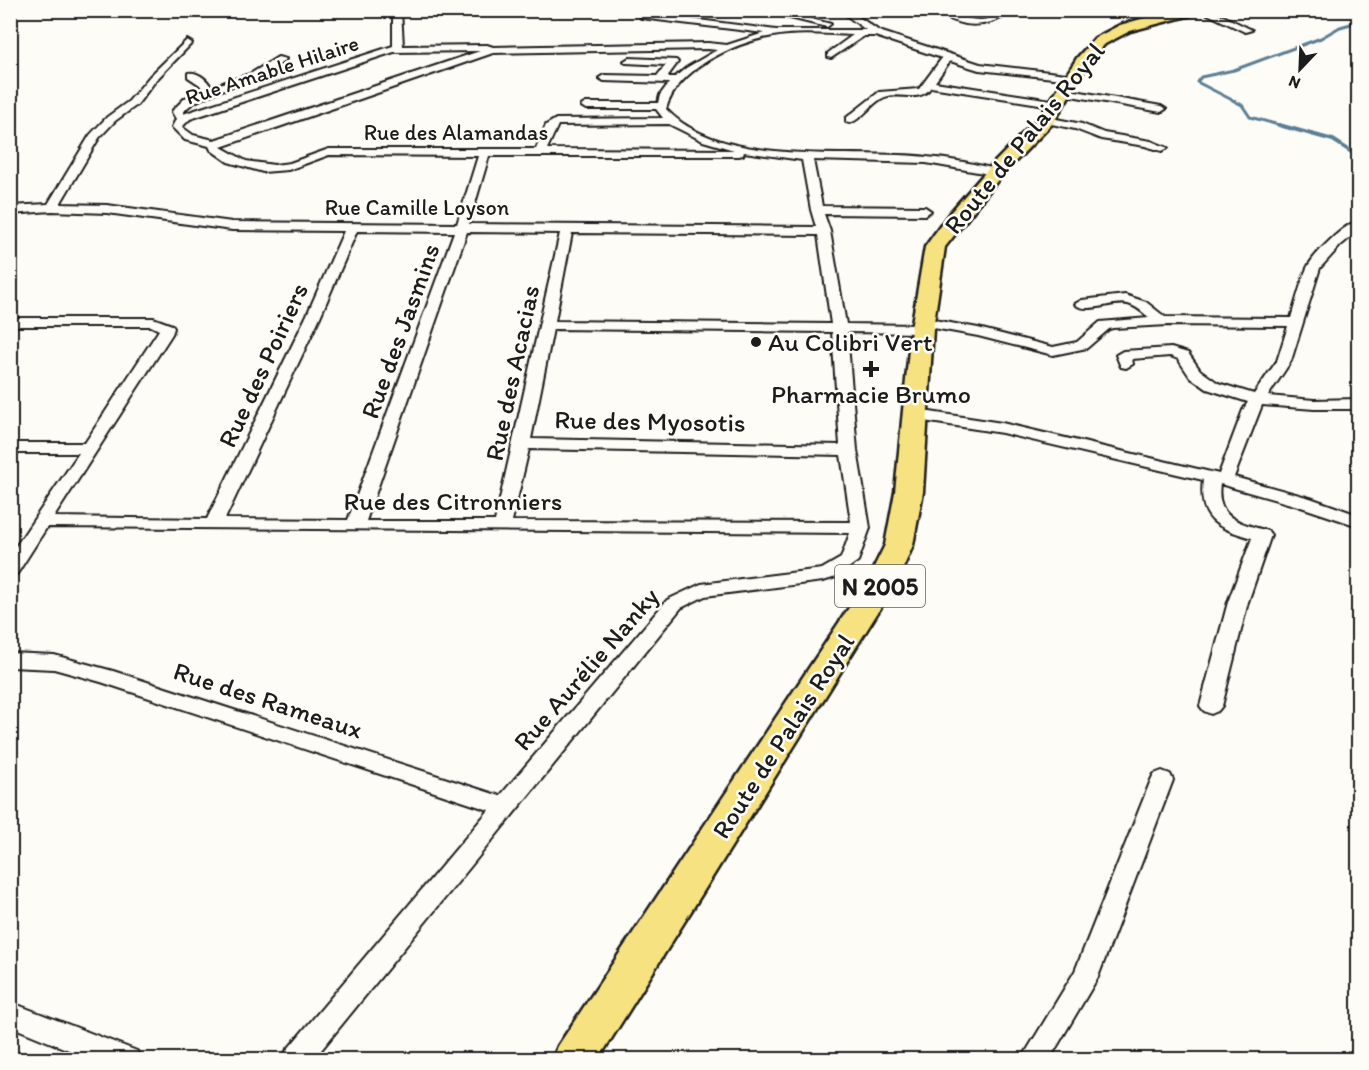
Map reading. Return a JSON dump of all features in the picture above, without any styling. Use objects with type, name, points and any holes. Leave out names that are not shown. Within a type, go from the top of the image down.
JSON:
[{"type":"main road","name":"Route de Palais Royal","points":[[573,1059],[884,580],[899,545],[909,492],[923,325],[935,247],[955,219],[1060,98],[1084,58],[1100,41],[1125,28],[1192,11]]},
{"type":"street","points":[[397,10],[398,48]]},
{"type":"street","points":[[761,10],[876,33],[948,57],[1004,71],[1060,98],[1078,126],[1101,136],[1152,144],[1162,148]]},
{"type":"street","points":[[843,10],[876,33]]},
{"type":"street","points":[[938,10],[949,15],[987,22],[994,21],[1012,10]]},
{"type":"street","points":[[1203,10],[1248,30]]},
{"type":"street","points":[[644,16],[789,33],[876,33]]},
{"type":"street","points":[[789,33],[764,36],[709,56],[668,88],[661,110],[671,121],[700,136],[736,146],[807,157]]},
{"type":"street","points":[[831,55],[862,33]]},
{"type":"street","points":[[51,207],[87,152],[94,137],[111,119],[133,103],[187,43]]},
{"type":"street","name":"Rue Amable Hilaire","points":[[215,144],[192,139],[180,132],[177,127],[179,122],[186,117],[398,48],[490,51],[708,46],[728,48]]},
{"type":"street","name":"Rue des Alamandas","points":[[490,51],[215,144],[215,148],[226,158],[251,166],[268,167],[293,165],[306,158],[329,152],[485,151],[750,154],[926,160],[995,172]]},
{"type":"street","points":[[850,120],[883,94],[923,92],[948,57]]},
{"type":"street","points":[[186,117],[178,115],[179,110],[190,100],[208,91],[249,78],[281,60]]},
{"type":"street","points":[[629,61],[673,62],[661,80]]},
{"type":"street","points":[[191,75],[204,83],[208,91]]},
{"type":"street","points":[[604,78],[678,80]]},
{"type":"street","points":[[930,84],[1161,109]]},
{"type":"street","points":[[586,106],[661,106]]},
{"type":"street","points":[[540,152],[551,125],[556,122],[671,121]]},
{"type":"street","name":"Rue des Jasmins","points":[[355,526],[462,228],[485,151]]},
{"type":"street","name":"Rue Aurélie Nanky","points":[[296,1059],[674,604],[701,590],[816,577],[829,573],[849,561],[861,528],[849,450],[838,327],[824,231],[817,210],[807,157]]},
{"type":"street","name":"Rue Camille Loyson","points":[[10,210],[51,207],[107,209],[232,226],[824,231]]},
{"type":"street","points":[[817,210],[925,211]]},
{"type":"street","points":[[1211,706],[1238,602],[1262,535],[1224,520],[1210,502],[1219,478],[1258,400],[1277,376],[1284,361],[1314,267],[1336,242],[1359,225]]},
{"type":"street","name":"Rue des Poiriers","points":[[214,523],[313,317],[352,227]]},
{"type":"street","name":"Rue des Acacias","points":[[502,527],[522,444],[567,228]]},
{"type":"street","points":[[1082,304],[1119,300],[1136,301],[1145,305],[1161,321]]},
{"type":"street","points":[[547,325],[838,327],[923,325],[961,328],[1053,351],[1082,345],[1105,325],[1161,321],[1297,322]]},
{"type":"street","points":[[10,322],[153,322],[167,328],[44,522],[10,570]]},
{"type":"street","points":[[1126,364],[1123,355],[1177,354],[1183,356],[1190,370],[1206,382],[1226,392],[1258,400],[1359,404]]},
{"type":"street","points":[[917,415],[1002,428],[1219,478],[1304,501],[1359,521]]},
{"type":"street","name":"Rue des Myosotis","points":[[522,444],[849,450]]},
{"type":"street","points":[[10,448],[90,448]]},
{"type":"street","name":"Rue des Citronniers","points":[[44,522],[861,528]]},
{"type":"street","name":"Rue des Rameaux","points":[[10,660],[54,663],[106,676],[505,806]]},
{"type":"street","points":[[1034,1059],[1085,977],[1162,780]]},
{"type":"street","points":[[10,1014],[127,1059]]},
{"type":"waterway","points":[[1286,127],[1250,117],[1242,105],[1197,82],[1201,77],[1234,70],[1321,38],[1340,27],[1358,22]]},
{"type":"waterway","points":[[1279,125],[1333,140],[1358,156]]},
{"type":"place","name":"Au Colibri Vert","points":[[756,342]]},
{"type":"place","name":"Pharmacie Brumo","points":[[871,369]]}]
